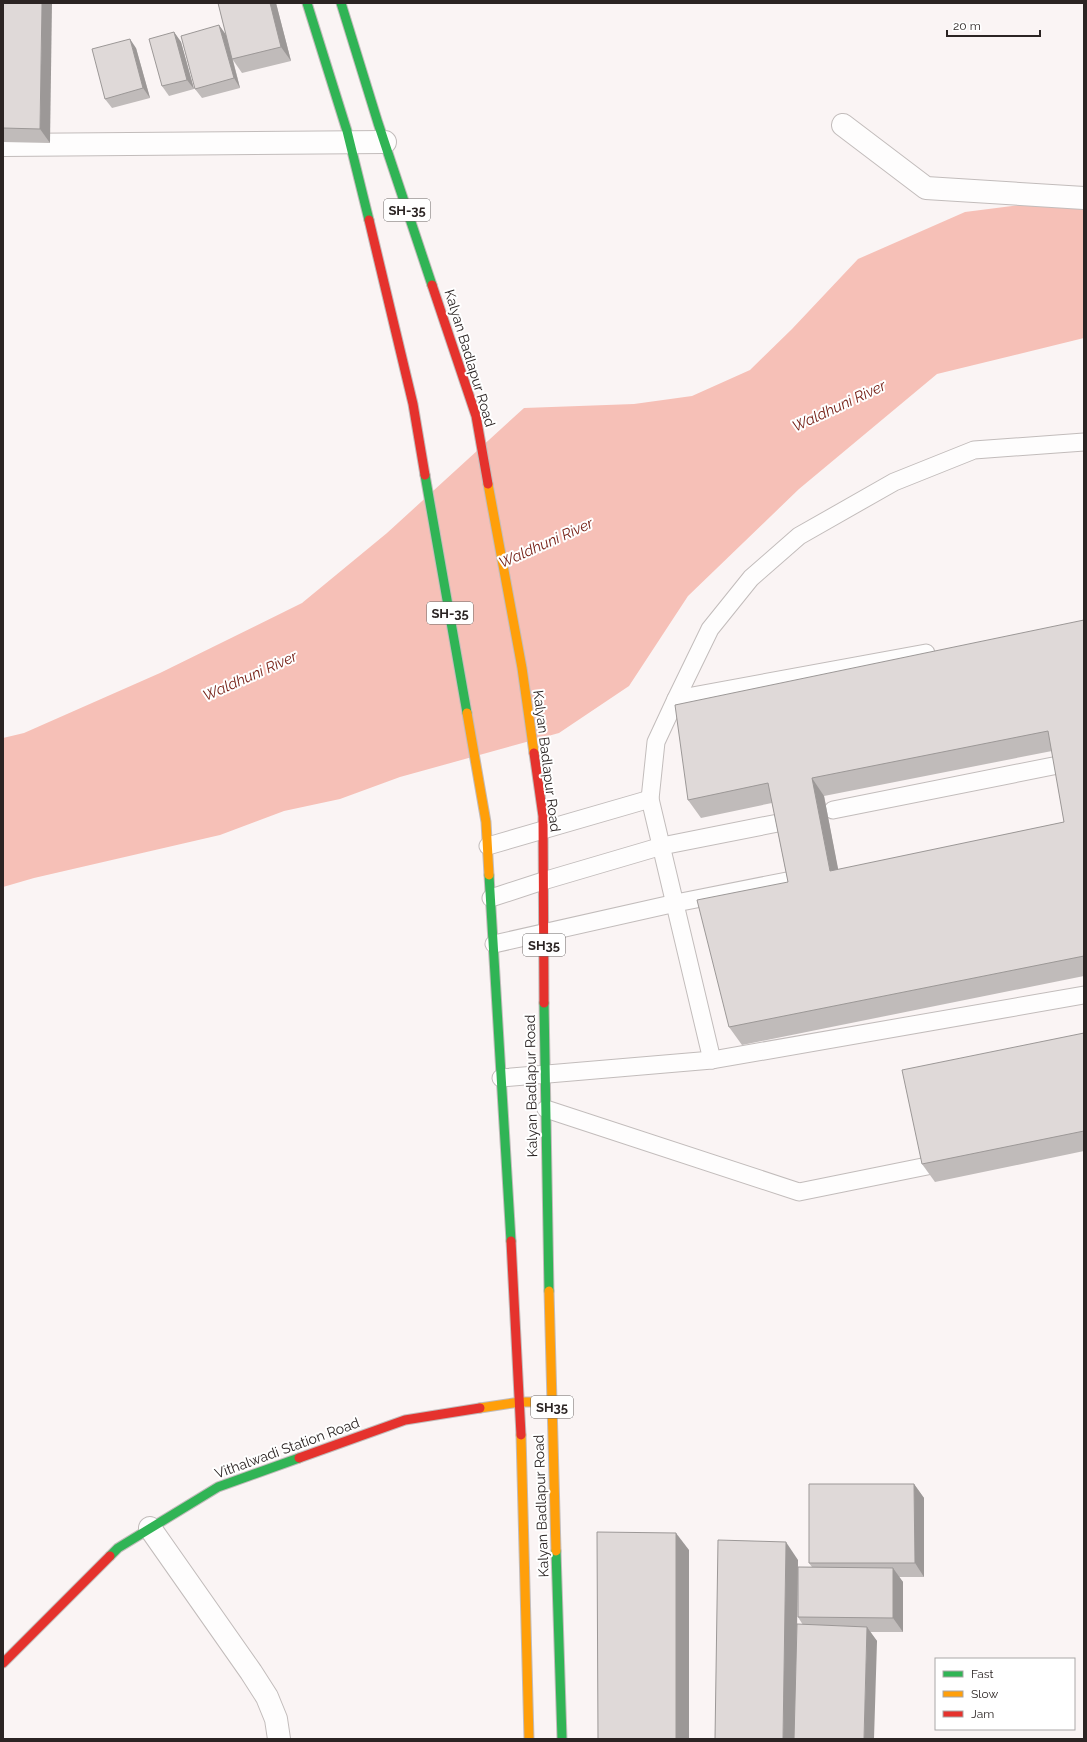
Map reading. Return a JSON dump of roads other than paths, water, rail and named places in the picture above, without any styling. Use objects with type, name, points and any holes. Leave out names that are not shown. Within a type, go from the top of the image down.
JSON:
[{"type":"main road","name":"Kalyan Badlapur Road","points":[[307,3],[349,142],[413,404],[486,822],[520,1402],[529,1739]]},
{"type":"main road","name":"Kalyan Badlapur Road","points":[[341,3],[385,142],[476,416],[522,668],[543,823],[545,932],[543,997],[544,1074],[562,1739]]},
{"type":"main road","name":"Vithalwadi Station Road","points":[[3,1663],[118,1548],[218,1486],[405,1420],[520,1402],[552,1402]]},
{"type":"street","points":[[843,125],[926,188],[1084,198]]},
{"type":"street","points":[[3,145],[385,142]]},
{"type":"street","points":[[150,1528],[267,1697],[276,1719],[279,1739]]},
{"type":"lane","points":[[712,1060],[676,903],[650,799],[656,742],[710,629],[751,578],[799,536],[894,482],[974,450],[1084,442]]},
{"type":"lane","points":[[676,698],[943,650]]},
{"type":"lane","points":[[833,810],[1058,765]]},
{"type":"lane","points":[[488,846],[543,823],[650,799]]},
{"type":"lane","points":[[491,898],[662,846],[778,823]]},
{"type":"lane","points":[[494,944],[676,903],[792,880]]},
{"type":"lane","points":[[501,1078],[712,1060],[1084,995]]},
{"type":"lane","points":[[546,1110],[799,1192],[959,1160]]},
{"type":"water","name":"Waldhuni River","points":[[1081,197],[1084,198],[1084,338],[937,374],[799,489],[688,596],[629,686],[559,733],[400,777],[340,799],[284,811],[220,835],[34,878],[3,887],[3,738],[24,733],[160,673],[302,603],[387,533],[524,408],[634,404],[692,396],[750,370],[792,329],[858,259],[965,212]]}]
